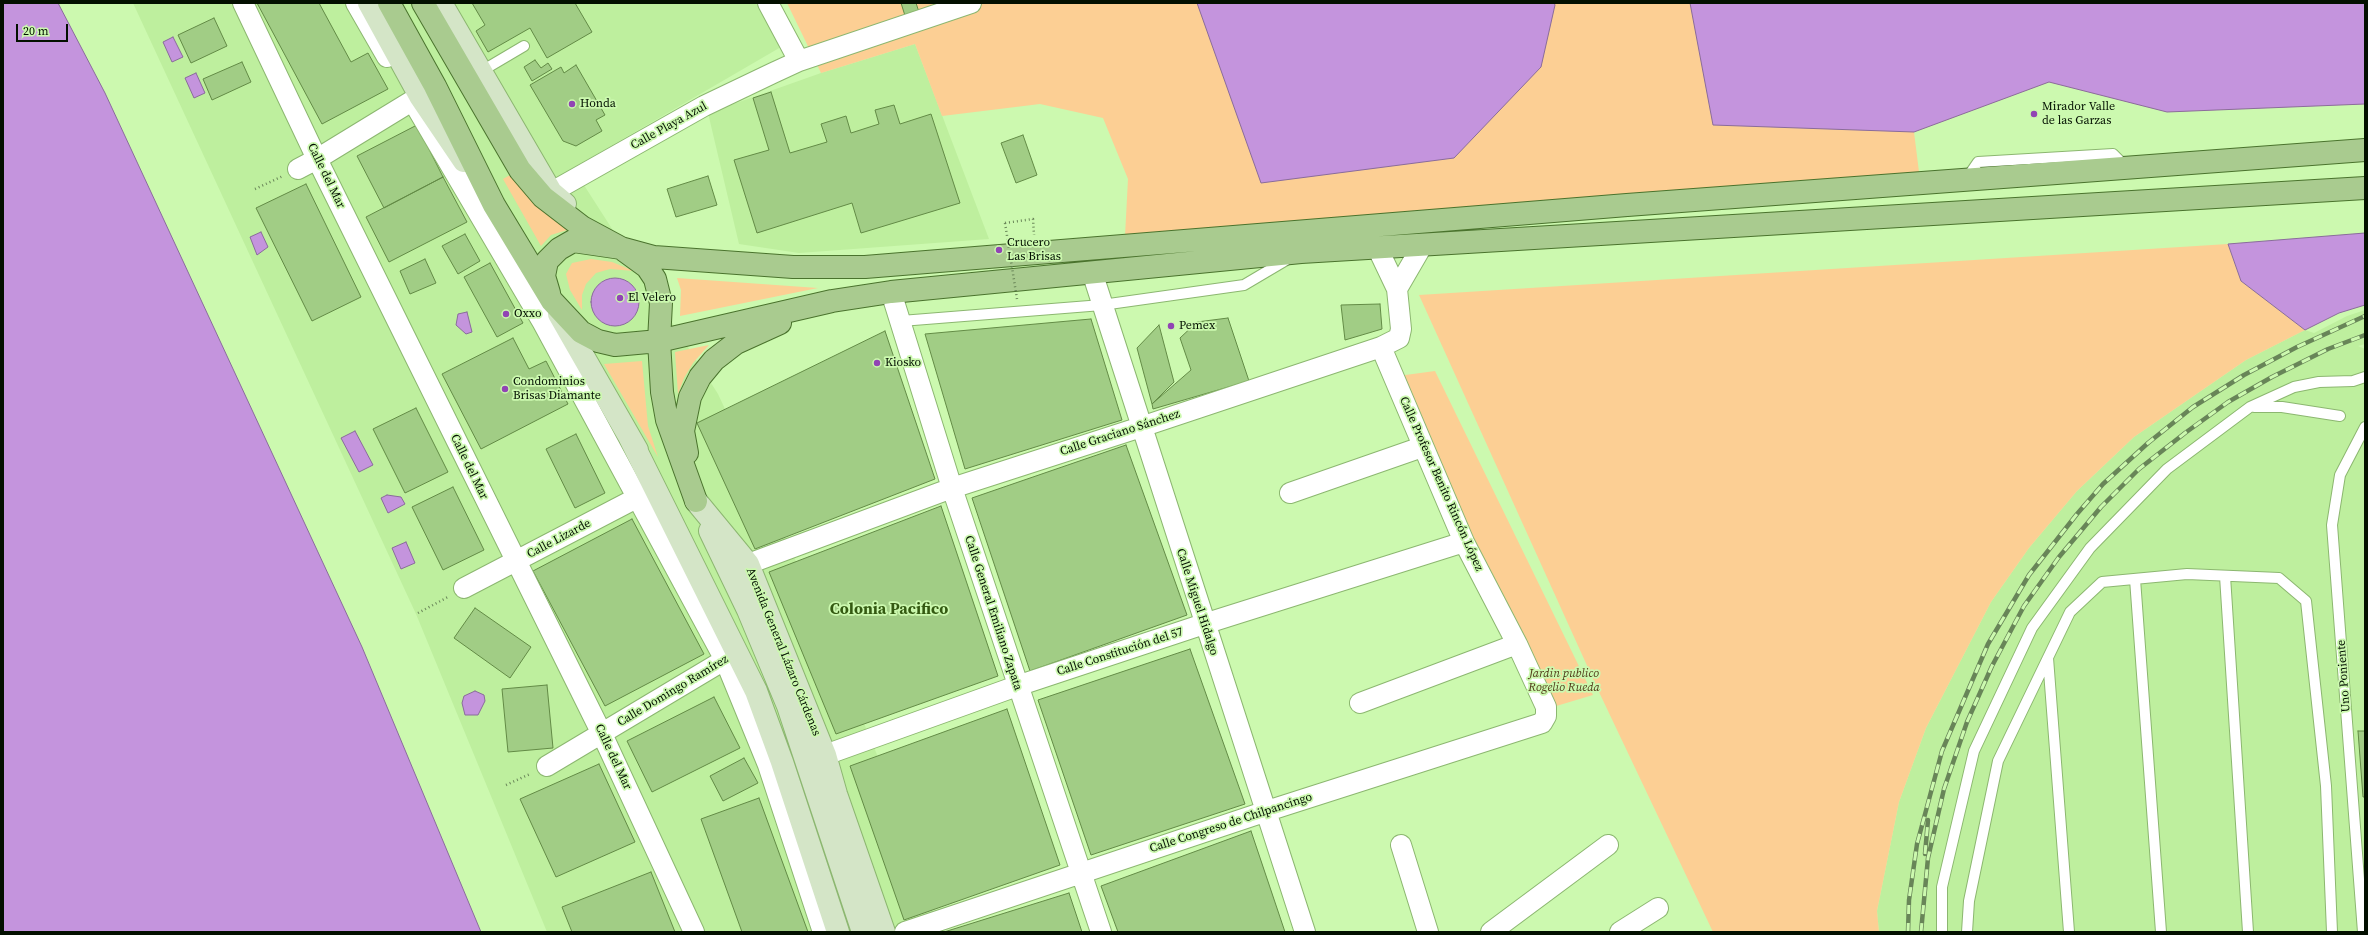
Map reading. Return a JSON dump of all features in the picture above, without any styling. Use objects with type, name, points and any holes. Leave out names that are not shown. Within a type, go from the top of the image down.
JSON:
[{"type":"main road","points":[[369,3],[422,94],[494,205],[552,301],[581,332],[598,341],[616,345],[659,341],[832,301],[891,292],[1301,252],[1377,247],[1422,246],[2365,188]]},
{"type":"main road","points":[[389,3],[422,94]]},
{"type":"main road","points":[[423,3],[520,170],[582,226],[620,248],[647,267],[655,279],[661,303],[659,341],[662,392],[667,420],[696,501]]},
{"type":"main road","points":[[441,3],[547,195]]},
{"type":"main road","points":[[552,301],[544,276],[547,261],[559,249],[573,241],[620,248],[654,257],[793,267],[865,267],[1627,204],[2365,150]]},
{"type":"main road","name":"Avenida General Lázaro Cárdenas","points":[[552,301],[630,438],[723,584],[748,610]]},
{"type":"main road","points":[[696,501],[683,431],[690,397],[700,376],[714,360],[736,343],[764,329],[832,301]]},
{"type":"main road","name":"Avenida General Lázaro Cárdenas","points":[[630,438],[646,493],[731,656],[756,691],[782,762],[838,932]]},
{"type":"main road","name":"Avenida General Lázaro Cárdenas","points":[[696,501],[748,564],[825,755],[836,794],[884,932]]},
{"type":"main road","name":"Avenida General Lázaro Cárdenas","points":[[696,501],[748,610],[788,706],[863,932]]},
{"type":"street","name":"Calle del Mar","points":[[243,3],[317,159],[602,734],[694,932]]},
{"type":"street","points":[[356,3],[422,94],[543,323],[646,493]]},
{"type":"street","points":[[768,3],[799,61]]},
{"type":"street","name":"Calle Playa Azul","points":[[547,195],[704,106],[799,61],[971,3]]},
{"type":"street","points":[[298,169],[317,159],[422,94]]},
{"type":"street","points":[[1397,289],[1422,246]]},
{"type":"street","points":[[1377,247],[1397,289]]},
{"type":"street","name":"Calle Miguel Hidalgo","points":[[1092,272],[1264,812],[1305,932]]},
{"type":"street","name":"Calle Graciano Sánchez","points":[[748,564],[952,488],[1141,427],[1381,346],[1398,338],[1401,329],[1397,289]]},
{"type":"street","name":"Calle General Emiliano Zapata","points":[[891,292],[902,321],[952,488],[1100,932]]},
{"type":"street","name":"Calle Profesor Benito Rincón López","points":[[1381,346],[1422,447],[1464,542],[1517,644],[1546,707]]},
{"type":"street","points":[[1290,493],[1422,447]]},
{"type":"street","name":"Calle Lizarde","points":[[464,588],[646,493]]},
{"type":"street","name":"Calle Constitución del 57","points":[[825,755],[1017,686],[1204,624],[1464,542]]},
{"type":"street","points":[[1360,703],[1517,644]]},
{"type":"street","points":[[731,656],[823,932]]},
{"type":"street","name":"Calle Domingo Ramírez","points":[[547,766],[731,656]]},
{"type":"street","name":"Calle Congreso de Chilpancingo","points":[[905,932],[1264,812],[1542,723],[1546,716],[1546,707]]},
{"type":"street","points":[[1401,845],[1428,932]]},
{"type":"street","points":[[1491,932],[1608,845]]},
{"type":"street","points":[[1620,932],[1658,908]]},
{"type":"lane","points":[[480,72],[524,46]]},
{"type":"lane","points":[[902,321],[1102,305],[1244,285],[1301,252]]},
{"type":"lane","points":[[1942,932],[1942,886],[1974,751],[2032,628],[2090,548],[2166,469],[2250,407],[2294,387],[2319,382],[2353,381],[2365,377]]},
{"type":"lane","points":[[2250,407],[2282,407],[2340,416]]},
{"type":"lane","name":"Uno Poniente","points":[[2363,932],[2332,525],[2340,475],[2365,427]]},
{"type":"lane","points":[[1967,932],[1970,902],[1998,761],[2070,612],[2102,582],[2187,574],[2279,578],[2306,601],[2326,786],[2332,932]]},
{"type":"lane","points":[[2225,576],[2248,932]]},
{"type":"lane","points":[[2135,579],[2161,932]]},
{"type":"lane","points":[[2048,656],[2069,932]]},
{"type":"path","points":[[254,189],[298,169]]},
{"type":"path","points":[[1017,299],[1005,223],[1032,220]]},
{"type":"path","points":[[418,613],[464,588]]},
{"type":"path","points":[[506,785],[547,766]]},
{"type":"shaded area","points":[[3,3],[58,3],[105,93],[362,647],[481,932],[3,932]]},
{"type":"shaded area","points":[[133,3],[756,3],[781,47],[573,168],[718,394],[805,581],[885,774],[940,932],[547,932],[416,614]]},
{"type":"shaded area","points":[[1197,3],[1554,3],[1555,5],[1541,67],[1454,158],[1261,183]]},
{"type":"shaded area","points":[[1690,3],[2365,3],[2365,104],[2167,112],[2049,82],[1914,132],[1713,125]]},
{"type":"shaded area","points":[[173,37],[183,57],[172,62],[163,42]]},
{"type":"shaded area","points":[[915,44],[989,239],[799,253],[739,244],[708,113],[821,73]]},
{"type":"shaded area","points":[[196,73],[205,93],[194,98],[185,78]]},
{"type":"shaded area","points":[[261,232],[268,247],[257,255],[250,237]]},
{"type":"shaded area","points":[[2365,233],[2365,305],[2339,313],[2305,330],[2241,281],[2228,244]]},
{"type":"shaded area","points":[[615,278],[624,280],[632,285],[637,293],[639,302],[637,311],[632,319],[624,324],[615,326],[606,324],[598,319],[593,311],[591,302],[593,293],[598,285],[606,280]]},
{"type":"shaded area","points":[[2365,310],[2365,344],[2358,346],[2365,349],[2365,932],[1879,932],[1877,911],[1899,802],[1926,728],[1991,602],[2029,548],[2077,491],[2134,437],[2246,360],[2305,330],[2314,333],[2347,316]]},
{"type":"shaded area","points":[[467,312],[472,332],[466,334],[456,325],[458,314]]},
{"type":"shaded area","points":[[355,431],[373,465],[359,472],[341,438]]},
{"type":"shaded area","points":[[387,495],[401,497],[405,504],[388,513],[381,498]]},
{"type":"shaded area","points":[[406,542],[415,563],[401,569],[392,548]]},
{"type":"shaded area","points":[[475,691],[484,695],[485,701],[478,715],[465,715],[462,703],[464,696]]},
{"type":"green space","points":[[787,3],[2365,3],[2365,104],[2167,112],[2049,82],[1914,132],[1919,172],[1125,236],[1128,179],[1103,118],[1040,104],[942,116],[915,44],[821,73]]},
{"type":"green space","points":[[510,175],[543,211],[567,230],[551,235],[541,246],[503,179]]},
{"type":"green space","points":[[2228,244],[2241,281],[2305,330],[2246,360],[2134,437],[2077,491],[2029,548],[1991,602],[1926,728],[1899,802],[1877,911],[1879,932],[1713,932],[1599,692],[1419,295]]},
{"type":"green space","points":[[591,259],[612,262],[634,271],[610,269],[596,273],[586,284],[582,295],[582,310],[570,290],[566,274],[572,263]]},
{"type":"green space","points":[[677,278],[818,288],[680,316],[681,290]]},
{"type":"green space","points":[[709,345],[693,363],[684,378],[678,394],[675,352]]},
{"type":"green space","points":[[642,361],[648,426],[658,457],[604,364]]},
{"type":"green space","name":"Jardin publico Rogelio Rueda","points":[[1435,371],[1593,695],[1553,707],[1398,376]]},
{"type":"building","points":[[257,3],[319,3],[351,62],[368,53],[388,89],[322,124]]},
{"type":"building","points":[[472,3],[575,3],[592,32],[547,58],[530,28],[488,52],[476,31],[485,25]]},
{"type":"building","points":[[901,3],[916,3],[921,18],[907,22]]},
{"type":"building","points":[[214,18],[227,46],[191,63],[178,35]]},
{"type":"building","points":[[535,60],[541,68],[548,63],[552,69],[532,81],[524,67]]},
{"type":"building","points":[[242,62],[251,82],[212,100],[203,79]]},
{"type":"building","points":[[576,65],[605,115],[596,120],[602,131],[576,146],[563,141],[530,85],[561,67],[564,73]]},
{"type":"building","points":[[771,92],[790,153],[827,142],[821,124],[846,116],[851,133],[879,124],[875,110],[894,105],[900,124],[931,114],[960,203],[861,233],[852,203],[757,233],[734,160],[769,150],[753,98]]},
{"type":"building","points":[[417,125],[443,177],[384,208],[357,156]]},
{"type":"building","points":[[1023,135],[1037,175],[1016,183],[1001,143]]},
{"type":"building","points":[[708,176],[717,205],[676,217],[667,189]]},
{"type":"building","points":[[443,177],[467,222],[389,262],[366,217]]},
{"type":"building","points":[[306,184],[361,297],[312,321],[256,208]]},
{"type":"building","points":[[465,234],[480,261],[458,274],[442,246]]},
{"type":"building","points":[[425,259],[436,283],[410,294],[400,271]]},
{"type":"building","points":[[490,263],[523,323],[497,337],[464,277]]},
{"type":"building","points":[[1380,304],[1382,329],[1345,340],[1341,305]]},
{"type":"building","points":[[1228,318],[1249,381],[1153,409],[1152,404],[1191,370],[1180,338],[1197,322]]},
{"type":"building","points":[[1091,319],[1122,420],[965,469],[925,334]]},
{"type":"building","points":[[1159,325],[1174,382],[1152,404],[1137,348]]},
{"type":"building","points":[[885,331],[935,479],[755,549],[697,423]]},
{"type":"building","name":"Condominios Brisas Diamante","points":[[513,338],[529,369],[546,361],[568,404],[481,449],[442,374]]},
{"type":"building","points":[[416,408],[448,472],[405,493],[373,429]]},
{"type":"building","points":[[576,434],[605,493],[575,508],[546,449]]},
{"type":"building","points":[[1126,445],[1187,615],[1030,671],[972,498]]},
{"type":"building","points":[[453,487],[484,550],[443,570],[412,507]]},
{"type":"building","points":[[941,506],[998,676],[836,734],[769,572]]},
{"type":"building","points":[[632,519],[704,654],[605,706],[533,571]]},
{"type":"building","points":[[475,608],[531,647],[510,678],[454,638]]},
{"type":"building","points":[[1190,649],[1245,804],[1091,855],[1038,700]]},
{"type":"building","points":[[547,685],[553,748],[508,752],[502,689]]},
{"type":"building","points":[[714,697],[740,748],[652,792],[627,741]]},
{"type":"building","points":[[1007,709],[1060,865],[904,920],[850,766]]},
{"type":"building","points":[[2358,731],[2365,731],[2365,797],[2363,797]]},
{"type":"building","points":[[744,758],[758,783],[723,801],[710,776]]},
{"type":"building","points":[[599,764],[635,842],[556,877],[520,799]]},
{"type":"building","points":[[759,798],[808,932],[742,932],[701,819]]},
{"type":"building","points":[[1251,831],[1285,932],[1118,932],[1101,886]]},
{"type":"building","points":[[651,872],[675,932],[572,932],[562,907]]},
{"type":"building","points":[[1069,893],[1082,932],[944,932]]},
{"type":"railway","points":[[1908,932],[1909,900],[1917,844],[1942,751],[1988,644],[2029,575],[2077,514],[2103,484],[2148,443],[2193,407],[2244,375],[2297,347],[2365,316]]},
{"type":"railway","points":[[1921,932],[1928,858],[1944,789],[1967,722],[1992,666],[2024,606],[2059,557],[2101,507],[2139,469],[2185,433],[2228,402],[2272,377],[2328,349],[2365,335]]},
{"type":"railway","points":[[1925,854],[1928,820]]},
{"type":"place","name":"Honda","points":[[572,104]]},
{"type":"place","name":"Mirador Valle de las Garzas","points":[[2034,114]]},
{"type":"place","name":"Crucero Las Brisas","points":[[999,250]]},
{"type":"place","name":"El Velero","points":[[620,298]]},
{"type":"place","name":"Oxxo","points":[[506,314]]},
{"type":"place","name":"Pemex","points":[[1171,326]]},
{"type":"place","name":"Kiosko","points":[[877,363]]},
{"type":"place","name":"Condominios Brisas Diamante","points":[[505,389]]},
{"type":"district","name":"Colonia Pacifico","points":[[889,610]]}]
